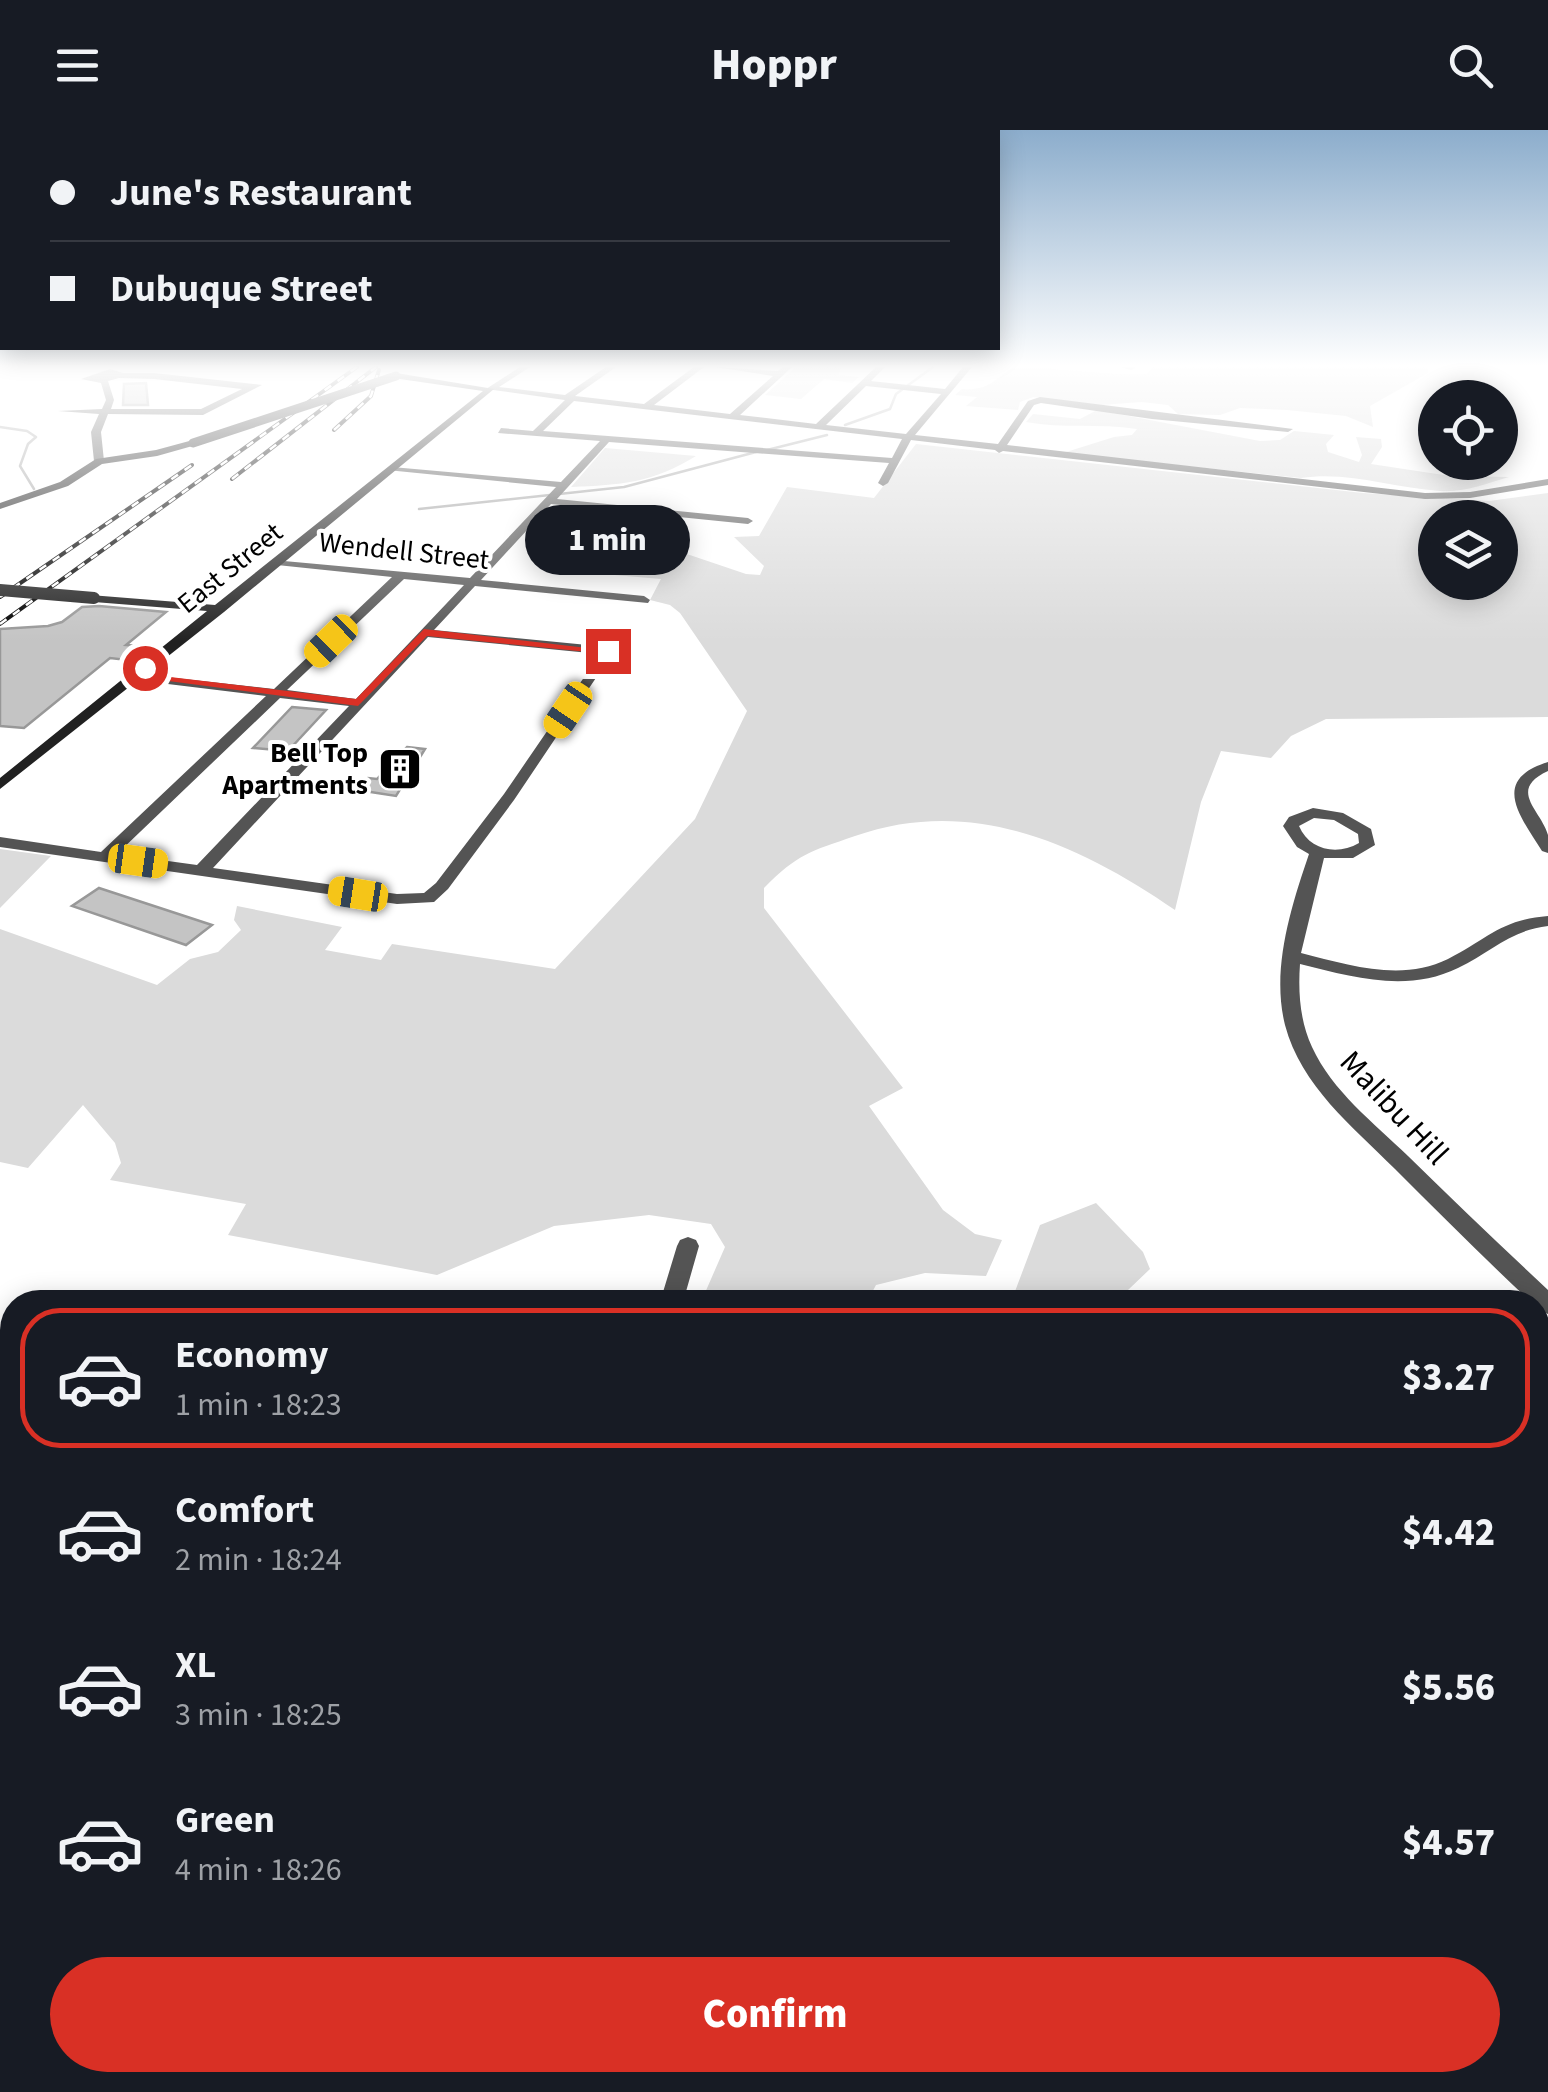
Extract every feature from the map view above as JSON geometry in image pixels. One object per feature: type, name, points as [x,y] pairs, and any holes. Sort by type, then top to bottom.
[{"type":"street","points":[[0,506],[64,484],[99,461],[117,459]]},
{"type":"street","name":"East Street","points":[[0,785],[406,459]]},
{"type":"street","points":[[202,870],[589,459]]},
{"type":"street","points":[[853,459],[895,462]]},
{"type":"street","points":[[883,482],[897,459]]},
{"type":"street","points":[[1076,459],[1435,496],[1470,495],[1548,482]]},
{"type":"street","points":[[392,470],[748,521]]},
{"type":"street","name":"Wendell Street","points":[[277,562],[644,600]]},
{"type":"street","points":[[105,857],[401,574]]},
{"type":"street","points":[[0,590],[220,609]]},
{"type":"street","points":[[0,842],[397,899],[428,898],[442,886],[508,798],[608,651],[424,632]]},
{"type":"street","points":[[136,676],[358,703]]},
{"type":"street","points":[[1548,766],[1529,772],[1521,780],[1519,792],[1548,848]]},
{"type":"street","name":"Malibu Hill","points":[[1318,851],[1304,892],[1290,997],[1294,1023],[1320,1078],[1534,1290]]},
{"type":"street","points":[[1294,957],[1363,974],[1420,975],[1442,969],[1507,927],[1548,921]]},
{"type":"street","points":[[675,1290],[688,1246]]},
{"type":"shaded area","points":[[596,459],[691,459],[636,481],[571,487]]},
{"type":"shaded area","points":[[905,459],[1049,459],[1363,493],[1473,500],[1418,500],[1418,600],[1518,600],[1518,500],[1496,500],[1548,493],[1548,717],[1326,719],[1291,736],[1271,758],[1221,751],[1201,802],[1175,910],[1101,865],[1062,847],[982,824],[941,821],[898,825],[826,846],[796,860],[764,888],[764,908],[903,1088],[869,1106],[943,1210],[975,1234],[1002,1240],[986,1276],[925,1273],[876,1285],[873,1290],[706,1290],[725,1247],[711,1224],[649,1215],[554,1226],[437,1275],[228,1235],[246,1204],[110,1180],[121,1163],[115,1143],[83,1105],[28,1168],[0,1162],[0,929],[157,985],[190,959],[218,952],[241,930],[234,920],[237,906],[342,927],[325,950],[381,960],[392,944],[555,969],[695,819],[747,711],[680,613],[670,605],[650,600],[661,579],[545,569],[612,509],[655,514],[643,539],[683,543],[678,551],[746,574],[760,575],[764,566],[734,537],[759,536],[787,487],[874,498]]},
{"type":"shaded area","points":[[1116,459],[1348,459],[1359,462],[1360,459],[1375,459],[1371,464],[1418,471],[1418,480],[1498,480],[1467,489],[1440,491],[1319,476],[1301,478]]},
{"type":"shaded area","points":[[0,849],[51,856],[0,908]]},
{"type":"shaded area","points":[[1096,1203],[1143,1252],[1150,1269],[1128,1290],[1016,1290],[1040,1225]]},
{"type":"building","points":[[82,607],[166,612],[126,645],[153,647],[136,661],[110,658],[24,728],[0,726],[0,629],[48,626],[62,622]]},
{"type":"building","points":[[292,707],[326,710],[288,751],[253,748]]},
{"type":"building","name":"Bell Top Apartments","points":[[407,747],[425,749],[396,796],[358,790],[368,778],[377,779]]},
{"type":"building","points":[[99,888],[212,925],[186,945],[72,906]]},
{"type":"waterway","points":[[23,459],[20,466],[34,489]]},
{"type":"waterway","points":[[419,509],[624,487],[731,459]]},
{"type":"railway","points":[[0,624],[230,459]]},
{"type":"railway","points":[[232,479],[258,459]]},
{"type":"railway","points":[[0,597],[192,465]]},
{"type":"place","name":"Bell Top Apartments","points":[[400,769]]},
{"type":"route","points":[[145,668],[136,676],[358,703],[424,632],[608,651]]}]
